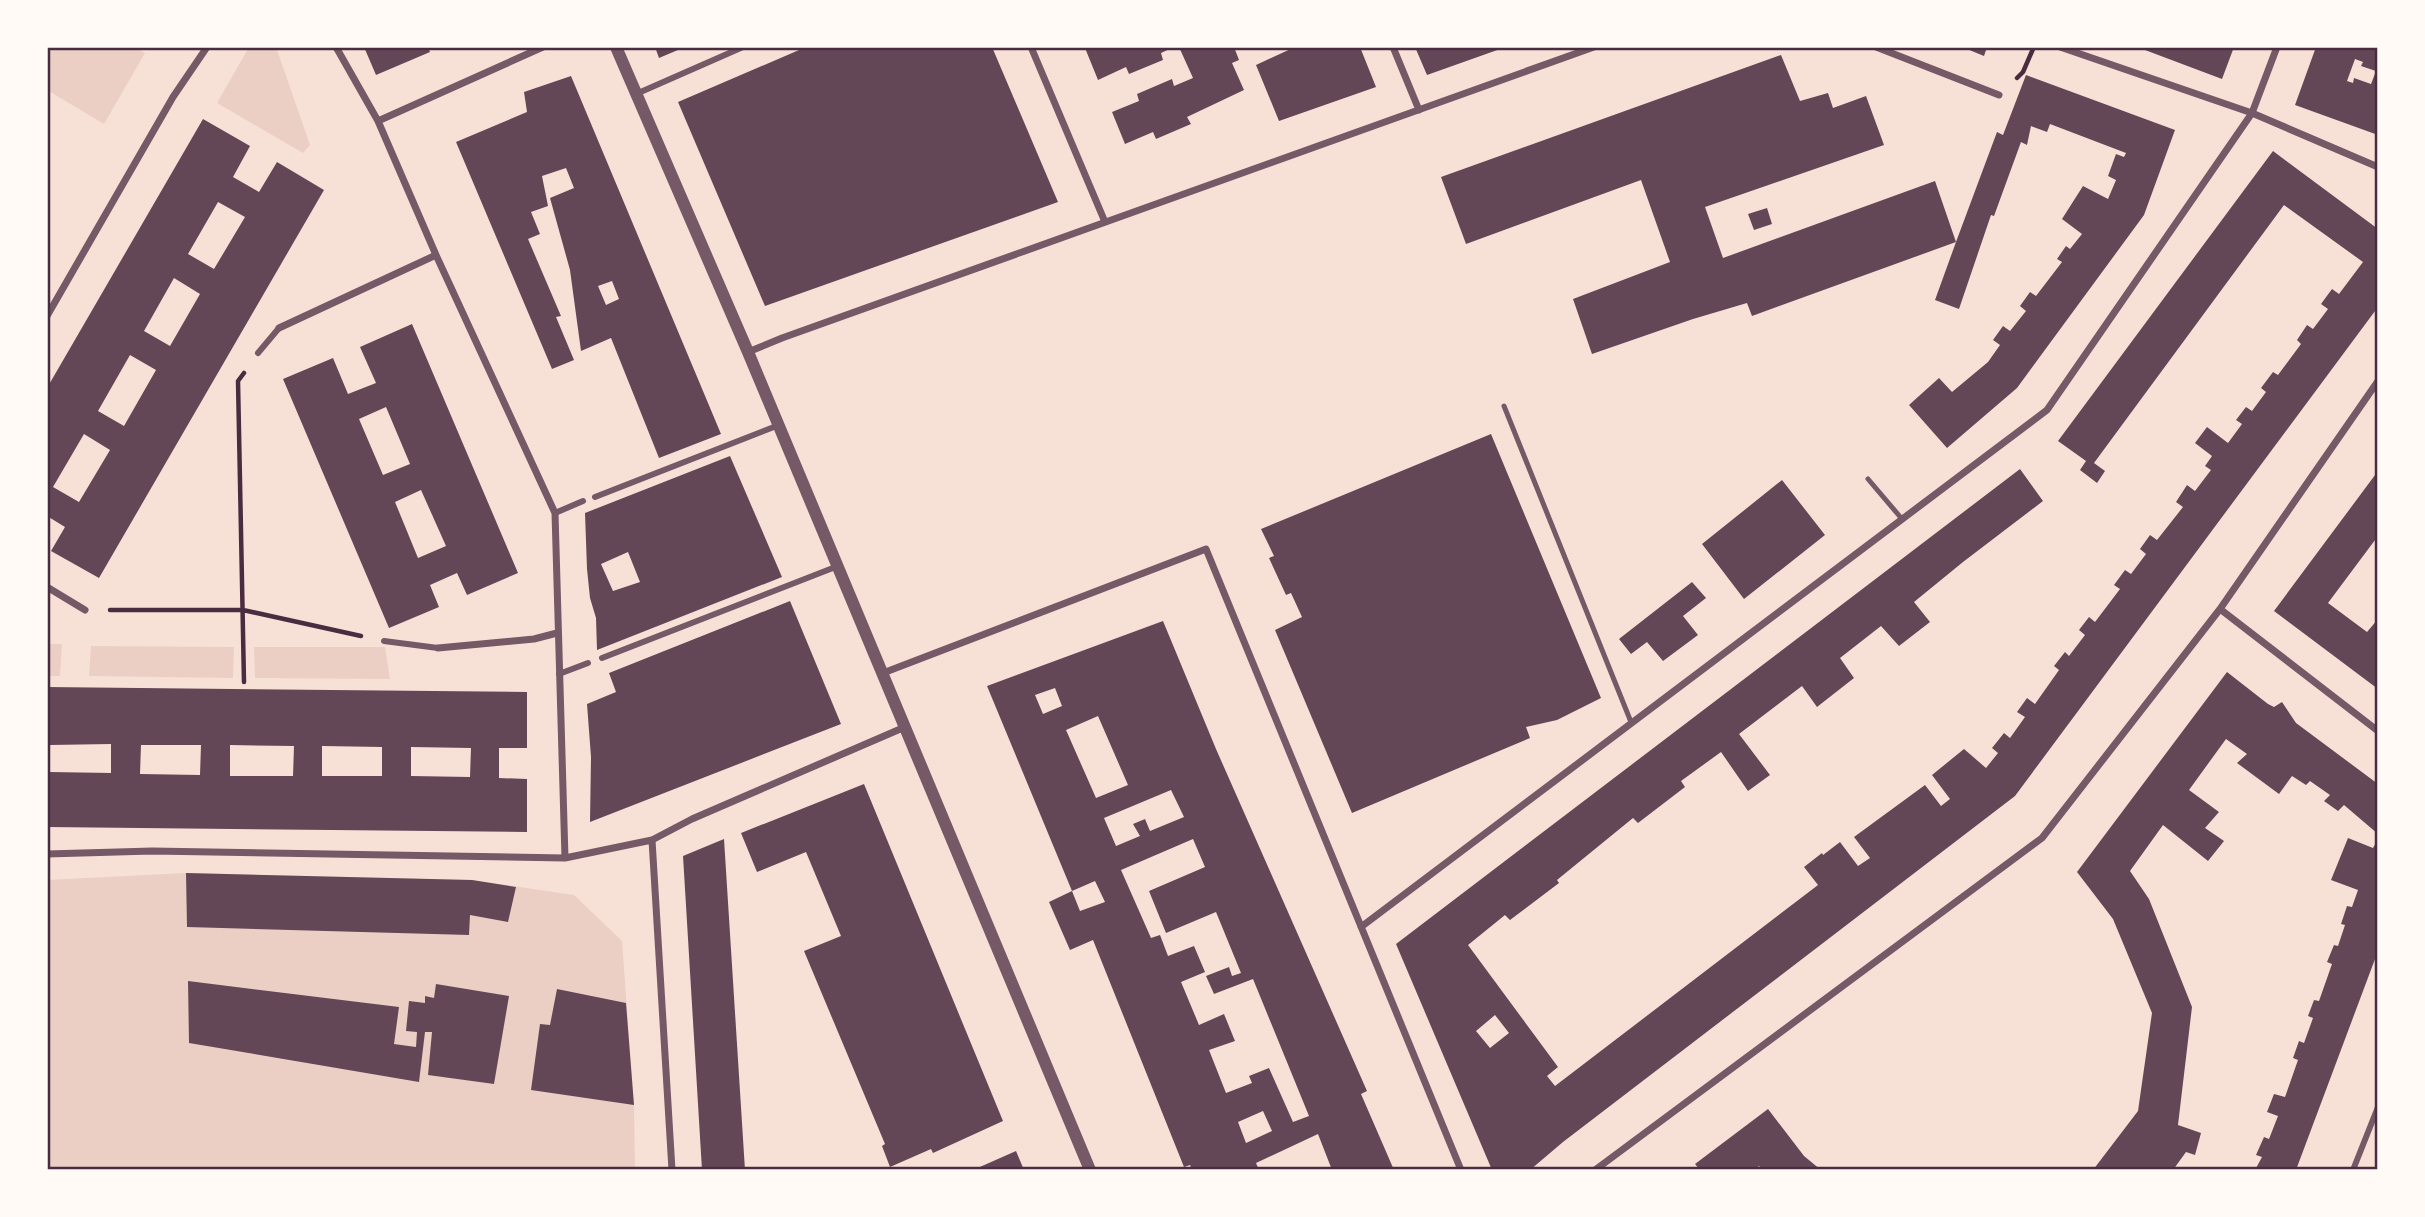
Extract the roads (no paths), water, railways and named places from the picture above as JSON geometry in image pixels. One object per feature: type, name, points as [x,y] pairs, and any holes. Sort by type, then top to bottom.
[{"type":"street","points":[[47,316],[173,97],[207,47]]},
{"type":"street","points":[[336,47],[378,121],[436,255],[555,513],[565,858]]},
{"type":"street","points":[[378,121],[543,47]]},
{"type":"street","points":[[616,47],[779,425],[1090,1170]]},
{"type":"street","points":[[636,93],[743,47]]},
{"type":"street","points":[[1031,47],[1105,222]]},
{"type":"street","points":[[1393,47],[1419,110]]},
{"type":"street","points":[[748,352],[1594,47]]},
{"type":"street","points":[[1875,47],[1891,50],[1999,96]]},
{"type":"street","points":[[2060,47],[2252,113],[2378,167]]},
{"type":"street","points":[[1361,926],[2047,410],[2252,113],[2277,47]]},
{"type":"street","points":[[258,353],[279,328],[436,255]]},
{"type":"street","points":[[1595,1170],[2042,838],[2220,609],[2378,382]]},
{"type":"street","points":[[595,497],[779,425]]},
{"type":"street","points":[[555,513],[583,502]]},
{"type":"street","points":[[883,673],[1206,549],[1461,1170]]},
{"type":"street","points":[[602,658],[838,566]]},
{"type":"street","points":[[47,587],[85,610]]},
{"type":"street","points":[[2220,609],[2378,730]]},
{"type":"street","points":[[384,641],[438,648],[534,639],[557,634]]},
{"type":"street","points":[[559,674],[587,663]]},
{"type":"street","points":[[47,854],[152,851],[565,858],[652,840],[692,819],[905,727]]},
{"type":"street","points":[[652,840],[652,877],[672,1170]]},
{"type":"street","points":[[2353,1170],[2378,1107]]},
{"type":"lane","points":[[1504,406],[1631,722]]},
{"type":"lane","points":[[1868,479],[1902,519]]}]
